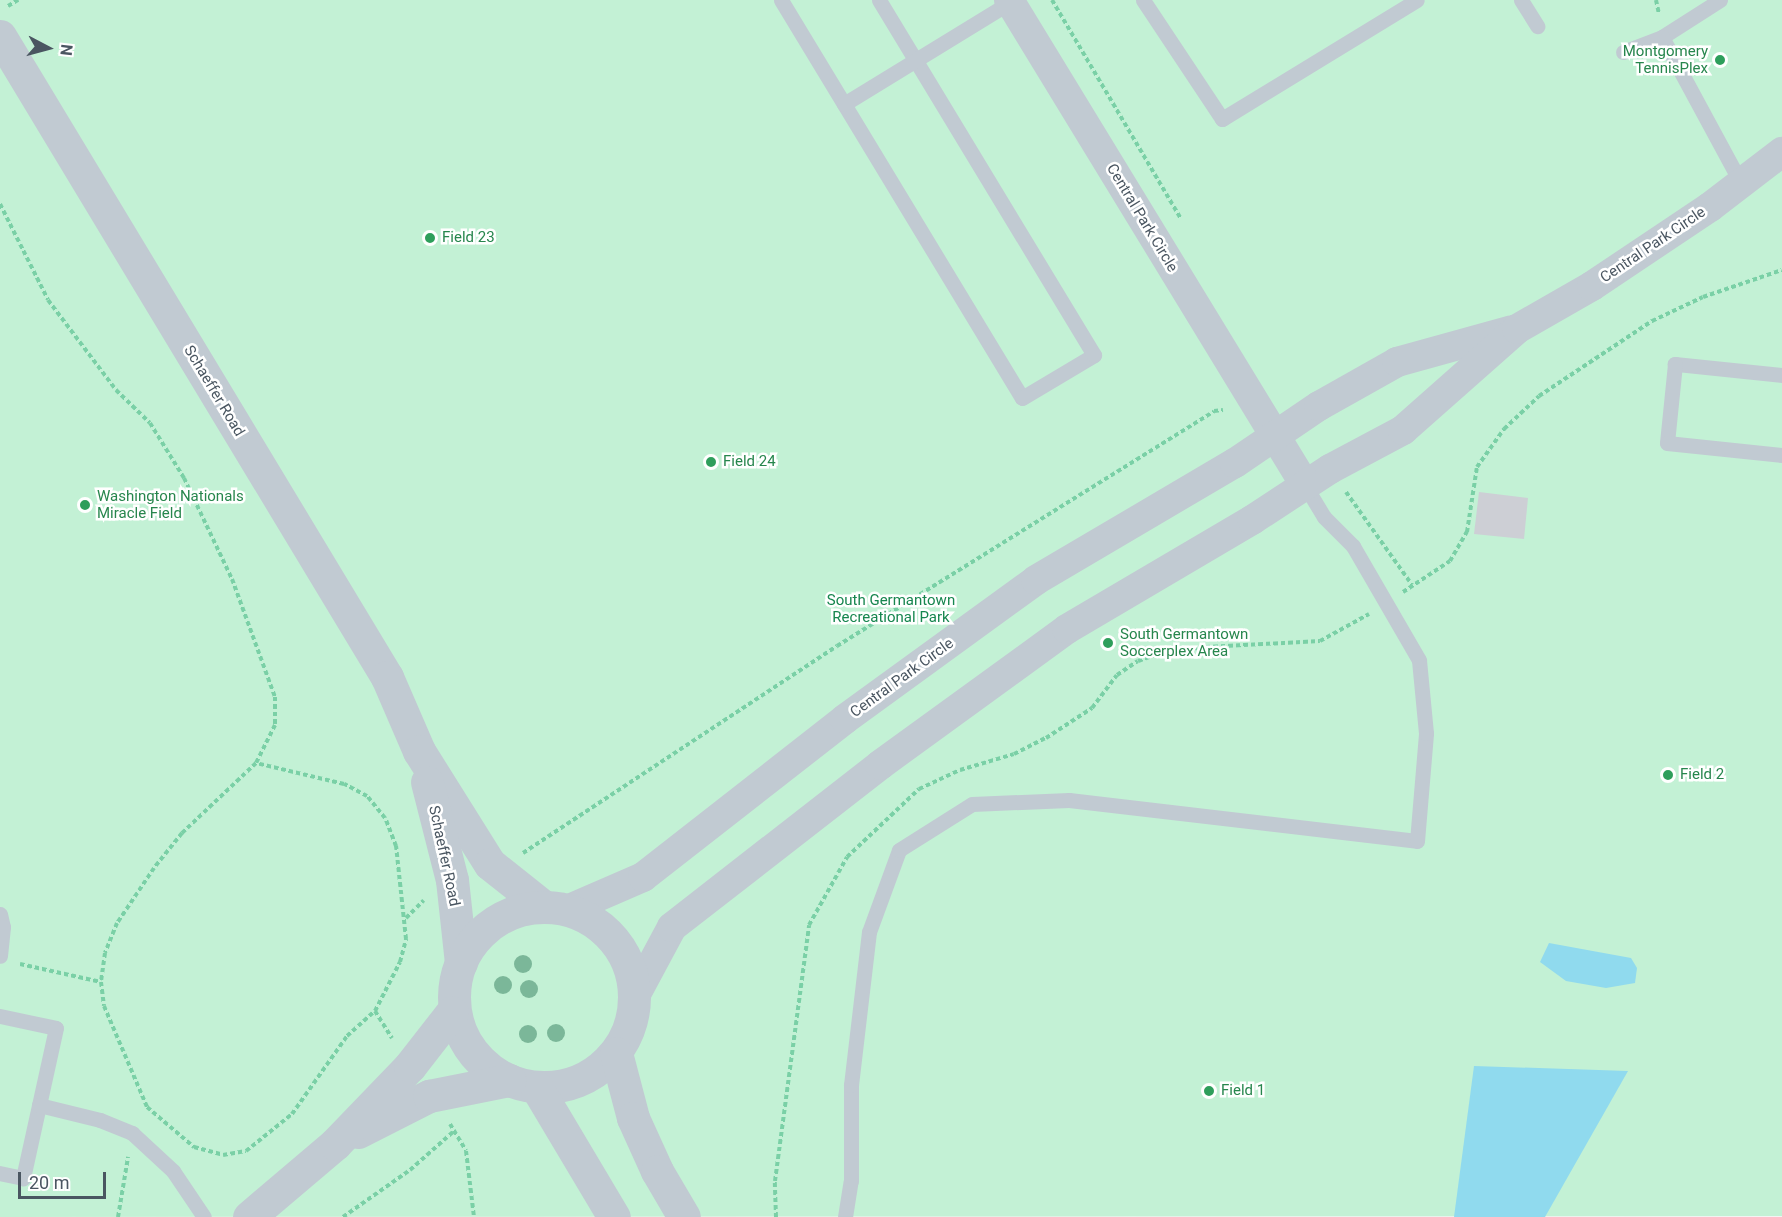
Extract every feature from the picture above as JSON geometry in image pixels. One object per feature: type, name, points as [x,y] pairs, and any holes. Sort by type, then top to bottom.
[{"type":"street","name":"Central Park Circle","points":[[1011,1],[1305,485]]},
{"type":"street","name":"Schaeffer Road","points":[[0,36],[387,676],[419,751],[452,880],[461,963]]},
{"type":"street","name":"Central Park Circle","points":[[635,996],[672,927],[880,765],[1067,629],[1330,469],[1404,430],[1517,329],[1592,286],[1782,152]]},
{"type":"street","name":"Central Park Circle","points":[[555,908],[643,877],[845,719],[1036,580],[1276,436],[1319,406],[1397,362],[1517,329]]},
{"type":"street","name":"Schaeffer Road","points":[[419,751],[490,864],[555,908]]},
{"type":"street","points":[[249,1217],[335,1144],[410,1065],[452,1012],[461,963],[474,941],[495,921],[517,911],[555,908],[592,921],[616,941],[630,968],[635,996],[628,1030],[616,1053],[598,1070],[573,1083],[523,1084],[429,1095],[335,1144]]},
{"type":"street","points":[[452,1012],[468,1045],[485,1065],[523,1084],[614,1217]]},
{"type":"street","points":[[616,1053],[633,1118],[657,1171],[684,1217]]},
{"type":"lane","points":[[781,0],[1022,398],[1094,355],[879,0]]},
{"type":"lane","points":[[1143,0],[1222,119],[1417,0]]},
{"type":"lane","points":[[1521,0],[1537,26]]},
{"type":"lane","points":[[1623,52],[1662,37],[1720,0]]},
{"type":"lane","points":[[844,104],[1011,1]]},
{"type":"lane","points":[[1662,37],[1741,183]]},
{"type":"lane","points":[[1782,375],[1675,364],[1667,443],[1782,455]]},
{"type":"lane","points":[[845,1217],[850,1182],[851,1085],[869,932],[899,850],[972,804],[1069,800],[1417,841],[1426,733],[1419,660],[1353,546],[1323,517],[1305,485]]},
{"type":"lane","points":[[0,914],[3,927],[0,956]]},
{"type":"lane","points":[[0,1016],[56,1028],[23,1178],[0,1173]]},
{"type":"lane","points":[[39,1105],[100,1120],[132,1133],[173,1172],[204,1217]]},
{"type":"path","points":[[1052,0],[1185,226]]},
{"type":"path","points":[[0,204],[48,300],[116,390],[150,423],[184,478],[232,579],[275,697],[275,725],[256,763],[182,833],[154,868],[117,923],[105,953],[101,982],[104,1006],[147,1107],[194,1147],[223,1155],[246,1151],[268,1137],[292,1114],[347,1036],[375,1011],[400,962],[406,939],[396,846],[385,818],[367,796],[344,784],[256,763]]},
{"type":"path","points":[[1099,695],[1117,675],[1138,661],[1163,652],[1320,641],[1344,631],[1450,561],[1467,532],[1477,467],[1504,429],[1539,396],[1652,321],[1702,297],[1782,270]]},
{"type":"path","points":[[490,864],[511,862],[837,646],[1214,411],[1257,405]]},
{"type":"path","points":[[1330,469],[1412,585]]},
{"type":"path","points":[[15,962],[101,982]]},
{"type":"path","points":[[429,1095],[455,1130],[466,1151],[474,1217]]},
{"type":"path","points":[[343,1217],[410,1170],[455,1130]]},
{"type":"green space","name":"South Germantown Soccerplex Area","points":[[0,0],[1782,0],[1782,1216],[0,1217]]},
{"type":"water","points":[[1549,943],[1631,958],[1637,968],[1635,983],[1606,988],[1566,981],[1540,962]]},
{"type":"water","points":[[1474,1066],[1628,1071],[1545,1217],[1454,1217]]},
{"type":"building","points":[[1479,492],[1528,498],[1524,539],[1474,534]]},
{"type":"place","name":"Montgomery TennisPlex","points":[[1720,60]]},
{"type":"place","name":"Field 23","points":[[430,238]]},
{"type":"place","name":"Field 24","points":[[711,462]]},
{"type":"place","name":"Washington Nationals Miracle Field","points":[[85,505]]},
{"type":"place","name":"South Germantown Soccerplex Area","points":[[1108,643]]},
{"type":"place","name":"Field 2","points":[[1668,775]]},
{"type":"place","name":"Field 1","points":[[1209,1091]]},
{"type":"park label","name":"South Germantown Recreational Park","points":[[891,608]]}]
